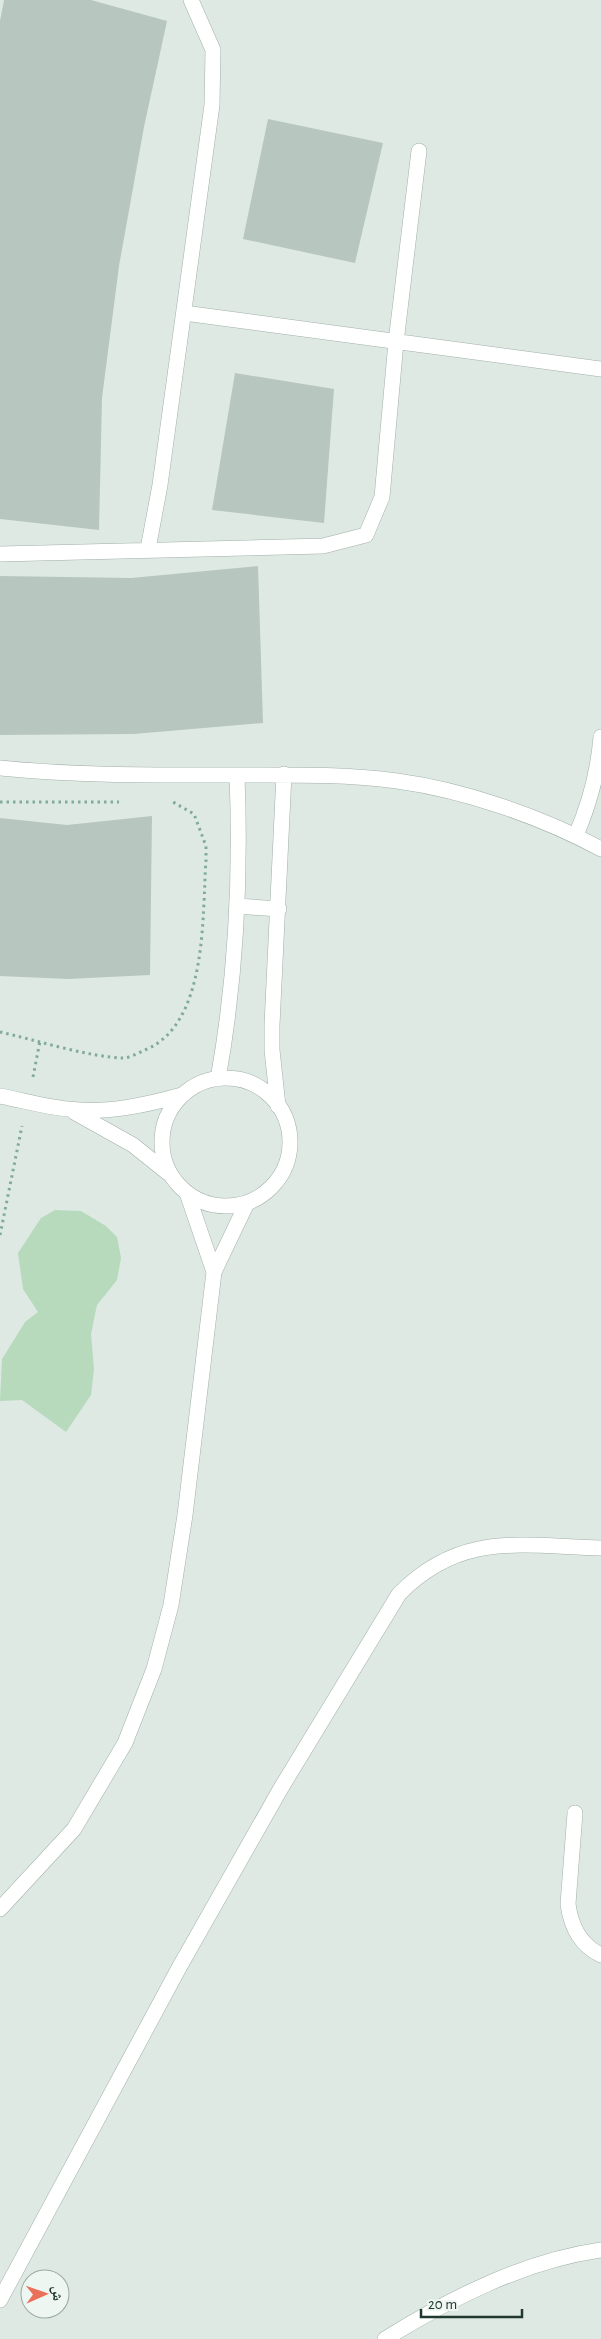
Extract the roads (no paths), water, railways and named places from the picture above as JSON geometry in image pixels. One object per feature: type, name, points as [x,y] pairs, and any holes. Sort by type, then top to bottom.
[{"type":"street","points":[[148,549],[160,485],[212,105],[213,50],[191,0]]},
{"type":"street","points":[[0,554],[324,546],[366,535],[382,497],[396,342],[419,151]]},
{"type":"street","points":[[184,313],[601,369]]},
{"type":"street","points":[[576,835],[591,798],[598,765],[601,737]]},
{"type":"street","points":[[0,768],[53,773],[344,776],[399,782],[470,798],[520,813],[576,835],[601,849]]},
{"type":"street","points":[[278,1106],[272,1050],[284,774]]},
{"type":"street","points":[[218,1079],[230,992],[237,906],[240,842],[237,775]]},
{"type":"street","points":[[237,906],[279,909]]},
{"type":"street","points":[[68,1110],[133,1145],[171,1175],[187,1193],[198,1200],[222,1206],[247,1203],[262,1195],[274,1184],[283,1170],[288,1154],[289,1137],[286,1121],[278,1106],[267,1094],[253,1085],[237,1079],[218,1079],[194,1087],[182,1095],[171,1108],[164,1125],[163,1151],[171,1175]]},
{"type":"street","points":[[0,1096],[68,1110],[115,1108],[182,1095]]},
{"type":"street","points":[[187,1193],[214,1272]]},
{"type":"street","points":[[0,1908],[74,1830],[125,1743],[154,1669],[171,1605],[185,1515],[214,1272],[247,1203]]},
{"type":"street","points":[[0,2300],[185,1958],[281,1788],[399,1594],[415,1577],[434,1564],[456,1553],[481,1547],[601,1548]]},
{"type":"street","points":[[575,1813],[568,1904],[570,1919],[584,1943],[601,1955]]},
{"type":"street","points":[[386,2339],[447,2303],[509,2274],[576,2254],[601,2250]]}]
